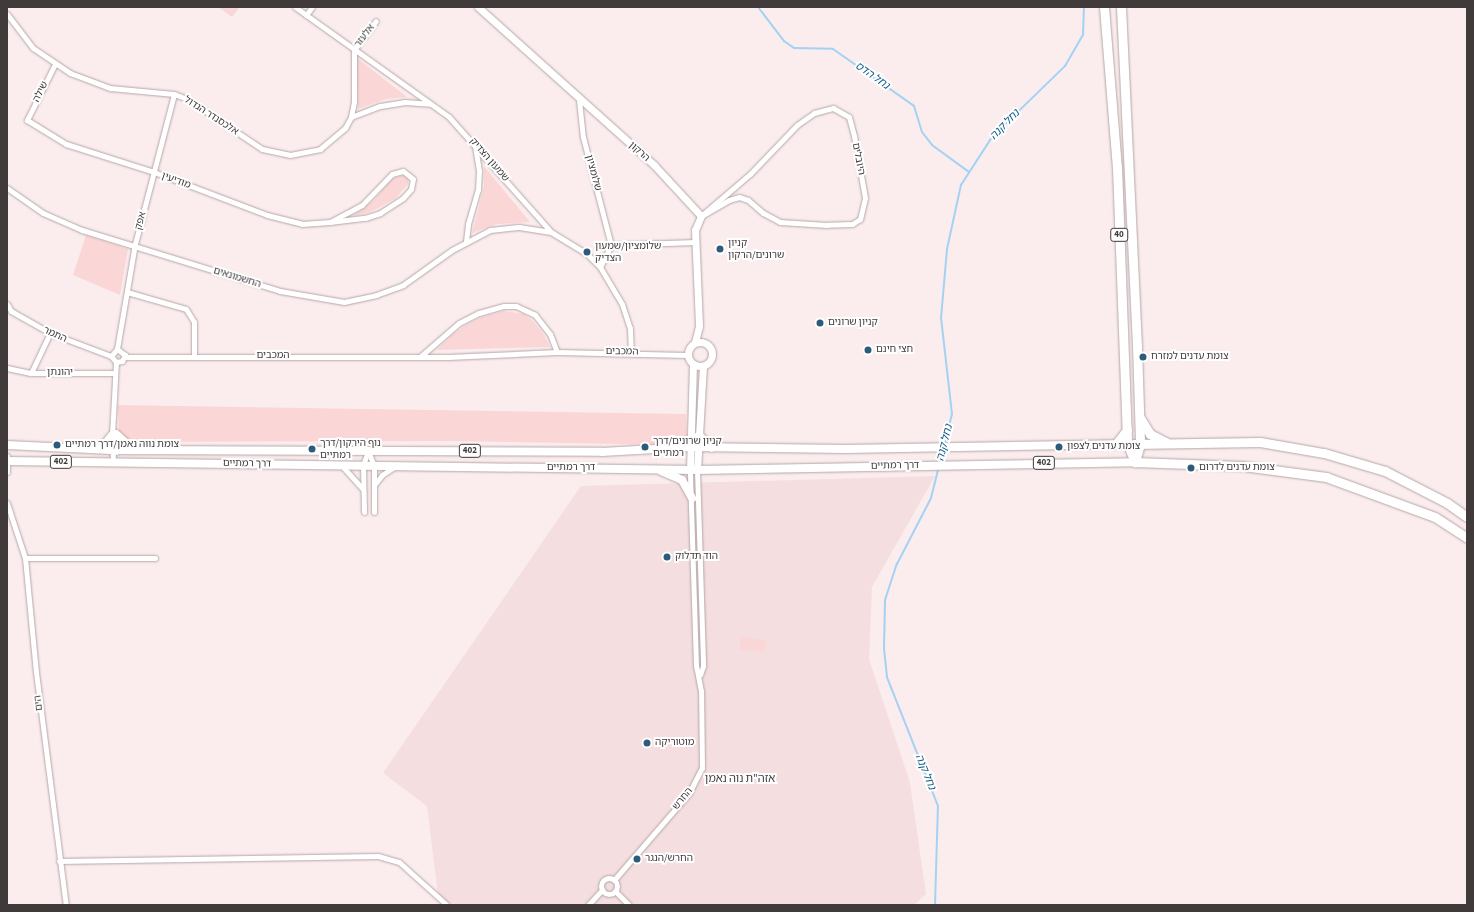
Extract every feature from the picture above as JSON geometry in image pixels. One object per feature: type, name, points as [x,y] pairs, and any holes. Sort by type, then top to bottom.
[{"type":"highway","name":"40","points":[[1104,7],[1118,167],[1128,428],[1127,443],[1134,462]]},
{"type":"highway","name":"40","points":[[1121,7],[1140,444],[1134,462]]},
{"type":"highway","points":[[1138,411],[1143,425],[1150,434],[1172,443]]},
{"type":"highway","points":[[1116,444],[1128,428]]},
{"type":"highway","points":[[1127,443],[1260,442],[1324,453],[1385,472],[1446,503],[1467,517]]},
{"type":"highway","points":[[1134,462],[1243,466],[1326,477],[1435,518],[1467,538]]},
{"type":"main road","points":[[96,450],[104,445],[114,434],[135,450]]},
{"type":"main road","points":[[681,448],[687,446],[695,436],[713,448]]},
{"type":"main road","name":"דרך רמתיים","points":[[7,445],[96,450],[602,452],[681,448],[964,447],[1127,443]]},
{"type":"main road","name":"דרך רמתיים","points":[[7,459],[113,463],[363,465],[394,467],[655,468],[694,470],[1134,462]]},
{"type":"main road","points":[[655,468],[682,480],[692,498]]},
{"type":"street","name":"שמעון הצדיק","points":[[295,7],[449,117],[475,144],[551,232],[587,254],[600,267],[622,304],[630,328],[631,352]]},
{"type":"street","points":[[306,15],[312,7]]},
{"type":"street","name":"הרקון","points":[[478,7],[654,165],[701,216]]},
{"type":"street","name":"אלכסנדר הגדול","points":[[7,14],[33,48],[55,64],[89,82],[110,88],[174,94],[187,99],[250,142],[274,153],[304,154],[320,149],[345,128],[351,117]]},
{"type":"street","name":"אלעזר","points":[[354,50],[376,21]]},
{"type":"street","points":[[354,50],[351,117],[380,106],[404,102],[430,104]]},
{"type":"street","name":"שילה","points":[[27,120],[55,64]]},
{"type":"street","name":"אפק","points":[[117,349],[135,244],[174,94]]},
{"type":"street","name":"שלומציון","points":[[580,100],[583,137],[611,245]]},
{"type":"street","name":"היובלים","points":[[833,108],[849,117],[860,162],[865,198],[860,219],[852,224],[827,225],[780,222],[763,214],[748,200],[739,197],[701,216],[750,174],[797,125],[814,113],[833,108]]},
{"type":"street","name":"מודיעין","points":[[27,120],[66,144],[154,172],[267,215],[302,224],[330,222],[380,213],[403,198],[411,189],[413,179],[403,171],[392,174],[362,205],[330,222]]},
{"type":"street","points":[[466,241],[468,224],[478,190],[479,170],[475,144]]},
{"type":"street","name":"החשמונאים","points":[[7,188],[59,221],[280,291],[344,302],[376,295],[404,284],[466,241],[490,230],[519,227],[551,232]]},
{"type":"street","points":[[694,470],[695,436],[693,364],[687,355],[688,348],[695,342],[698,326],[695,230],[701,216]]},
{"type":"street","points":[[600,267],[611,245],[695,242]]},
{"type":"street","points":[[127,292],[186,309],[194,322],[194,356]]},
{"type":"street","name":"התמר","points":[[7,304],[11,311],[50,333],[111,356]]},
{"type":"street","points":[[421,356],[459,323],[479,313],[504,306],[520,308],[534,316],[550,334],[557,352]]},
{"type":"street","points":[[698,326],[703,342]]},
{"type":"street","points":[[31,373],[50,333]]},
{"type":"street","points":[[693,364],[703,366],[710,361],[712,354],[710,346],[703,342],[695,342]]},
{"type":"street","points":[[117,349],[123,351],[124,357],[120,362],[116,362],[111,356],[117,349]]},
{"type":"street","name":"המכבים","points":[[124,357],[421,356],[557,352],[631,352],[687,355]]},
{"type":"street","points":[[113,463],[114,373],[116,362]]},
{"type":"street","points":[[695,436],[703,366]]},
{"type":"street","name":"יהונתן","points":[[7,368],[31,373],[114,373]]},
{"type":"street","points":[[364,512],[363,465],[368,451]]},
{"type":"street","points":[[368,451],[374,466],[374,512]]},
{"type":"street","points":[[7,459],[7,472]]},
{"type":"street","points":[[339,465],[349,470],[363,489]]},
{"type":"street","points":[[374,485],[382,475],[394,467]]},
{"type":"street","name":"החרש","points":[[614,880],[683,800],[698,777],[702,763],[700,675],[696,658],[692,498],[694,470]]},
{"type":"street","name":"החרש","points":[[694,470],[703,666],[700,675]]},
{"type":"street","name":"הים","points":[[7,503],[25,558],[33,649],[59,861],[66,905]]},
{"type":"street","points":[[25,558],[155,558]]},
{"type":"street","points":[[59,861],[378,856],[399,862],[447,905]]},
{"type":"street","points":[[588,905],[602,890],[604,880],[614,880],[617,885],[615,891]]},
{"type":"street","points":[[602,890],[607,894],[615,891]]},
{"type":"street","points":[[615,891],[629,905]]},
{"type":"shaded area","points":[[218,7],[240,7],[232,17]]},
{"type":"shaded area","points":[[357,58],[407,97],[386,99],[358,109]]},
{"type":"shaded area","points":[[484,166],[530,222],[497,224],[472,233],[484,187]]},
{"type":"shaded area","points":[[404,175],[408,178],[408,184],[395,199],[370,212],[353,216],[374,200],[392,179]]},
{"type":"shaded area","points":[[86,235],[128,249],[120,295],[73,275]]},
{"type":"shaded area","points":[[504,311],[524,314],[533,321],[543,333],[550,347],[437,350],[453,334],[466,325],[482,317]]},
{"type":"shaded area","points":[[118,405],[686,414],[687,435],[684,442],[677,445],[456,441],[119,442]]},
{"type":"shaded area","points":[[935,476],[872,587],[869,659],[910,783],[926,894],[914,905],[442,905],[439,903],[427,806],[383,773],[581,486]]},
{"type":"shaded area","points":[[741,637],[766,640],[764,652],[740,649]]},
{"type":"waterway","name":"נחל הדס","points":[[758,7],[784,41],[794,48],[833,49],[914,106],[922,132],[932,145],[969,172]]},
{"type":"waterway","name":"נחל קנה","points":[[944,446],[952,414],[941,318],[947,249],[961,185],[992,137],[1065,66],[1083,35],[1084,7]]},
{"type":"waterway","name":"נחל קנה","points":[[940,463],[943,450]]},
{"type":"waterway","name":"נחל קנה","points":[[935,905],[938,806],[887,677],[884,649],[885,600],[897,564],[931,498],[939,467]]},
{"type":"place","name":"קניון שרונים/הרקון","points":[[720,249]]},
{"type":"place","name":"שלומציון/שמעון הצדיק","points":[[587,252]]},
{"type":"place","name":"קניון שרונים","points":[[820,323]]},
{"type":"place","name":"חצי חינם","points":[[868,350]]},
{"type":"place","name":"צומת עדנים למזרח","points":[[1143,357]]},
{"type":"place","name":"צומת נווה נאמן/דרך רמתיים","points":[[57,445]]},
{"type":"place","name":"קניון שרונים/דרך רמתיים","points":[[645,447]]},
{"type":"place","name":"צומת עדנים לצפון","points":[[1059,447]]},
{"type":"place","name":"נוף הירקון/דרך רמתיים","points":[[312,449]]},
{"type":"place","name":"צומת עדנים לדרום","points":[[1191,468]]},
{"type":"place","name":"הוד תדלוק","points":[[667,557]]},
{"type":"place","name":"מוטוריקה","points":[[647,743]]},
{"type":"place","name":"החרש/הנגר","points":[[637,859]]},
{"type":"district","name":"אזה\"ת נוה נאמן","points":[[740,779]]}]
